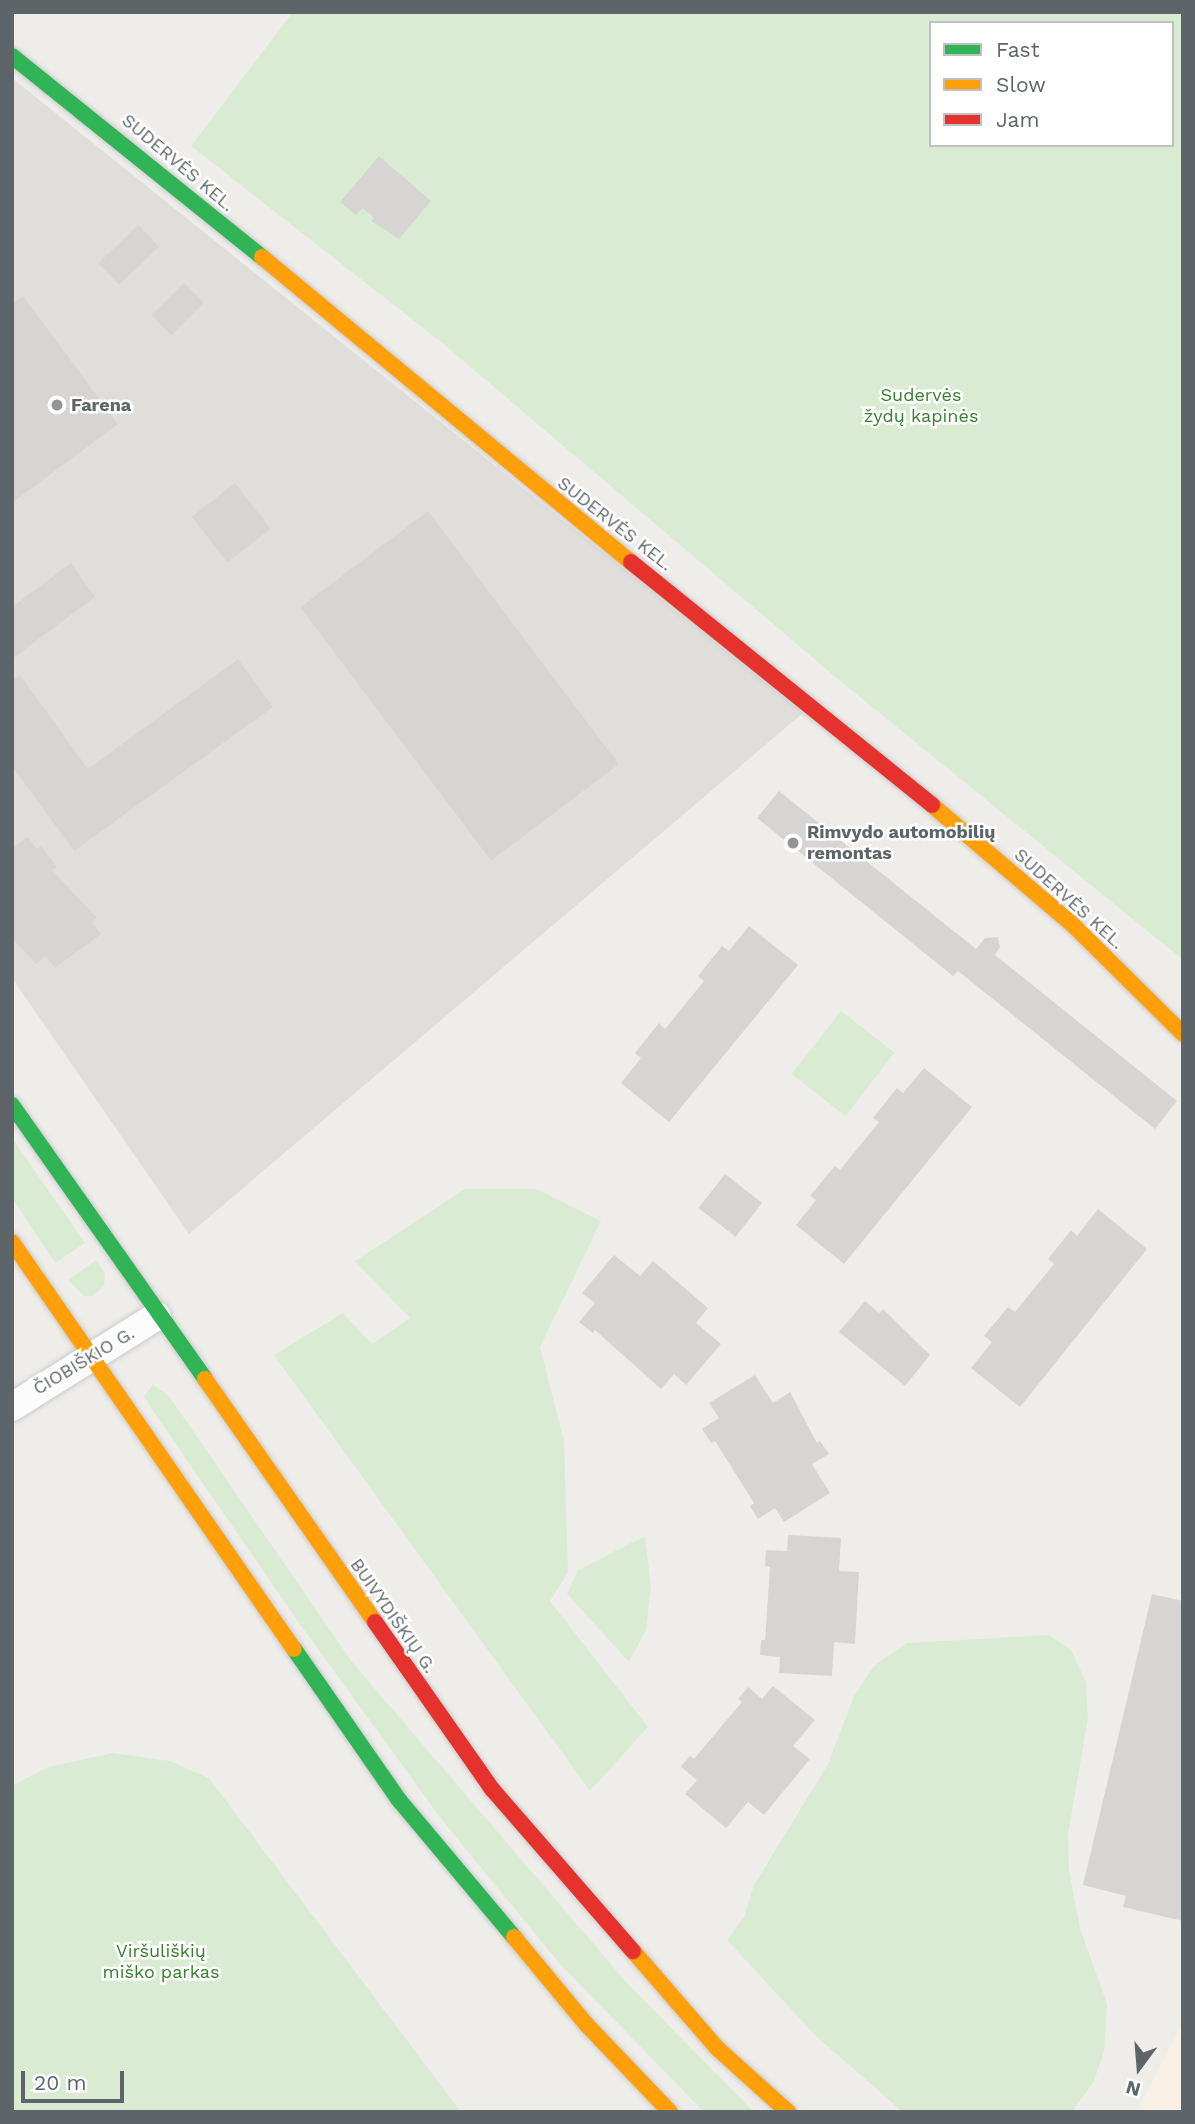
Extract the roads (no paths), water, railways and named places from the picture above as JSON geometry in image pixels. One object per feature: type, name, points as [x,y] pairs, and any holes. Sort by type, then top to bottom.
[{"type":"main road","name":"SUDERVĖS KEL.","points":[[12,56],[122,141],[542,491],[853,738],[1072,924],[1183,1034]]},
{"type":"main road","name":"BUIVYDIŠKIŲ G.","points":[[12,1105],[157,1316],[492,1789],[717,2048],[788,2112]]},
{"type":"main road","points":[[12,1242],[399,1800],[586,2024],[670,2112]]},
{"type":"street","name":"ČIOBIŠKIO G.","points":[[12,1407],[157,1316]]},
{"type":"place","name":"Farena","points":[[57,405]]},
{"type":"place","name":"Rimvydo automobilių remontas","points":[[793,843]]},
{"type":"park label","name":"Sudervės žydų kapinės","points":[[921,406]]},
{"type":"park label","name":"Viršuliškių miško parkas","points":[[161,1962]]}]
